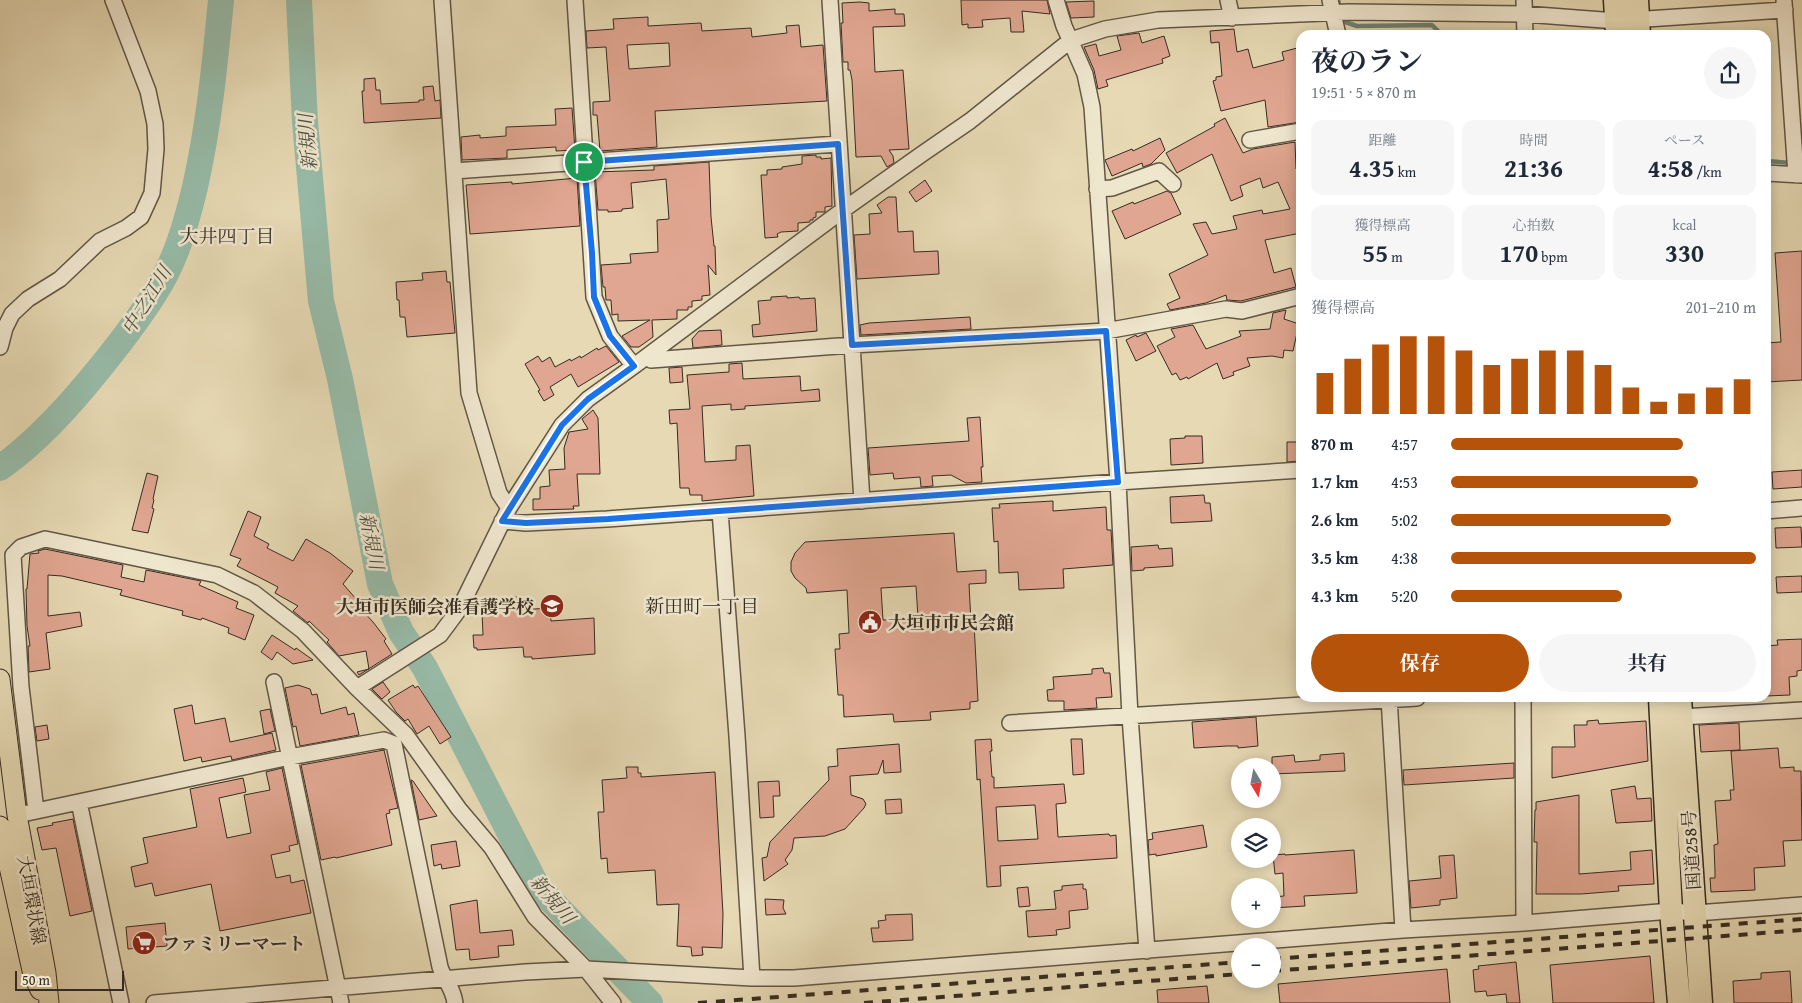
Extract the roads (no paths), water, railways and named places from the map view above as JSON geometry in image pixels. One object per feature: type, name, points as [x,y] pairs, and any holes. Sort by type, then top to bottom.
[{"type":"highway","name":"国道258号","points":[[1660,702],[1679,1003]]},
{"type":"highway","name":"国道258号","points":[[1681,707],[1701,1003]]},
{"type":"main road","name":"大垣環状線","points":[[0,679],[17,815],[46,973],[48,1003]]},
{"type":"main road","name":"大垣環状線","points":[[0,826],[33,975],[48,1003]]},
{"type":"street","points":[[0,347],[5,328],[12,314],[28,300],[60,279],[100,241],[126,228],[141,217],[152,193],[156,150],[155,124],[148,91],[113,0]]},
{"type":"street","points":[[442,0],[469,393],[506,515]]},
{"type":"street","points":[[575,0],[594,297],[610,336],[634,366]]},
{"type":"street","points":[[830,0],[862,501]]},
{"type":"street","points":[[1056,0],[1064,26],[1085,74],[1092,108],[1118,482],[1130,716],[1147,951]]},
{"type":"street","points":[[1228,0],[1232,18]]},
{"type":"street","points":[[357,688],[440,635],[460,608],[506,515],[562,425],[588,399],[843,210],[970,122],[1071,40],[1105,29],[1158,20],[1232,18],[1339,6],[1524,7],[1616,19],[1784,5],[1799,175],[1771,173]]},
{"type":"street","points":[[1338,30],[1339,6]]},
{"type":"street","points":[[1524,7],[1525,30]]},
{"type":"street","points":[[1250,140],[1296,132]]},
{"type":"street","points":[[454,171],[838,144]]},
{"type":"street","points":[[1097,189],[1112,188],[1159,171],[1173,184]]},
{"type":"street","points":[[647,356],[651,360],[852,345],[1106,331],[1226,309],[1242,311],[1296,297]]},
{"type":"street","points":[[506,515],[544,522],[1296,470]]},
{"type":"street","points":[[1771,511],[1802,508]]},
{"type":"street","points":[[720,511],[737,736],[752,978]]},
{"type":"street","points":[[36,811],[21,687],[13,555],[21,547],[46,539],[217,575],[254,593],[303,631],[357,688],[492,848],[535,917],[586,969],[613,1003]]},
{"type":"street","points":[[274,682],[341,1003]]},
{"type":"street","points":[[1010,723],[1332,702]]},
{"type":"street","points":[[1390,702],[1403,930]]},
{"type":"street","points":[[1523,702],[1524,923]]},
{"type":"street","points":[[1681,707],[1802,710]]},
{"type":"street","points":[[17,815],[290,757],[384,740],[400,740]]},
{"type":"street","points":[[400,740],[440,967],[444,980],[454,991],[455,1003]]},
{"type":"street","points":[[79,802],[121,1003]]},
{"type":"street","points":[[154,1003],[525,972],[586,969],[752,978],[794,978],[1403,930],[1524,923],[1672,911],[1696,914],[1802,905]]},
{"type":"waterway","name":"中之江川","points":[[0,468],[53,422],[77,396],[132,328],[167,272],[185,224],[200,164],[211,94],[221,0]]},
{"type":"waterway","name":"新規川","points":[[299,0],[305,122],[321,301],[340,379],[380,584],[401,632],[425,668],[537,886],[650,1003]]},
{"type":"waterway","points":[[1338,0],[1340,9]]},
{"type":"waterway","points":[[1343,16],[1345,22],[1357,26],[1432,25],[1437,30]]},
{"type":"waterway","points":[[1771,161],[1793,163]]},
{"type":"railway","points":[[1281,958],[1802,919]]},
{"type":"railway","points":[[1281,970],[1802,930]]},
{"type":"railway","points":[[698,1003],[1231,963]]},
{"type":"railway","points":[[864,1003],[1231,975]]},
{"type":"place","name":"大垣市医師会准看護学校","points":[[552,606]]},
{"type":"place","name":"大垣市市民会館","points":[[870,622]]},
{"type":"place","name":"ファミリーマート","points":[[144,943]]},
{"type":"district","name":"大井四丁目","points":[[227,236]]},
{"type":"district","name":"新田町一丁目","points":[[702,606]]}]
